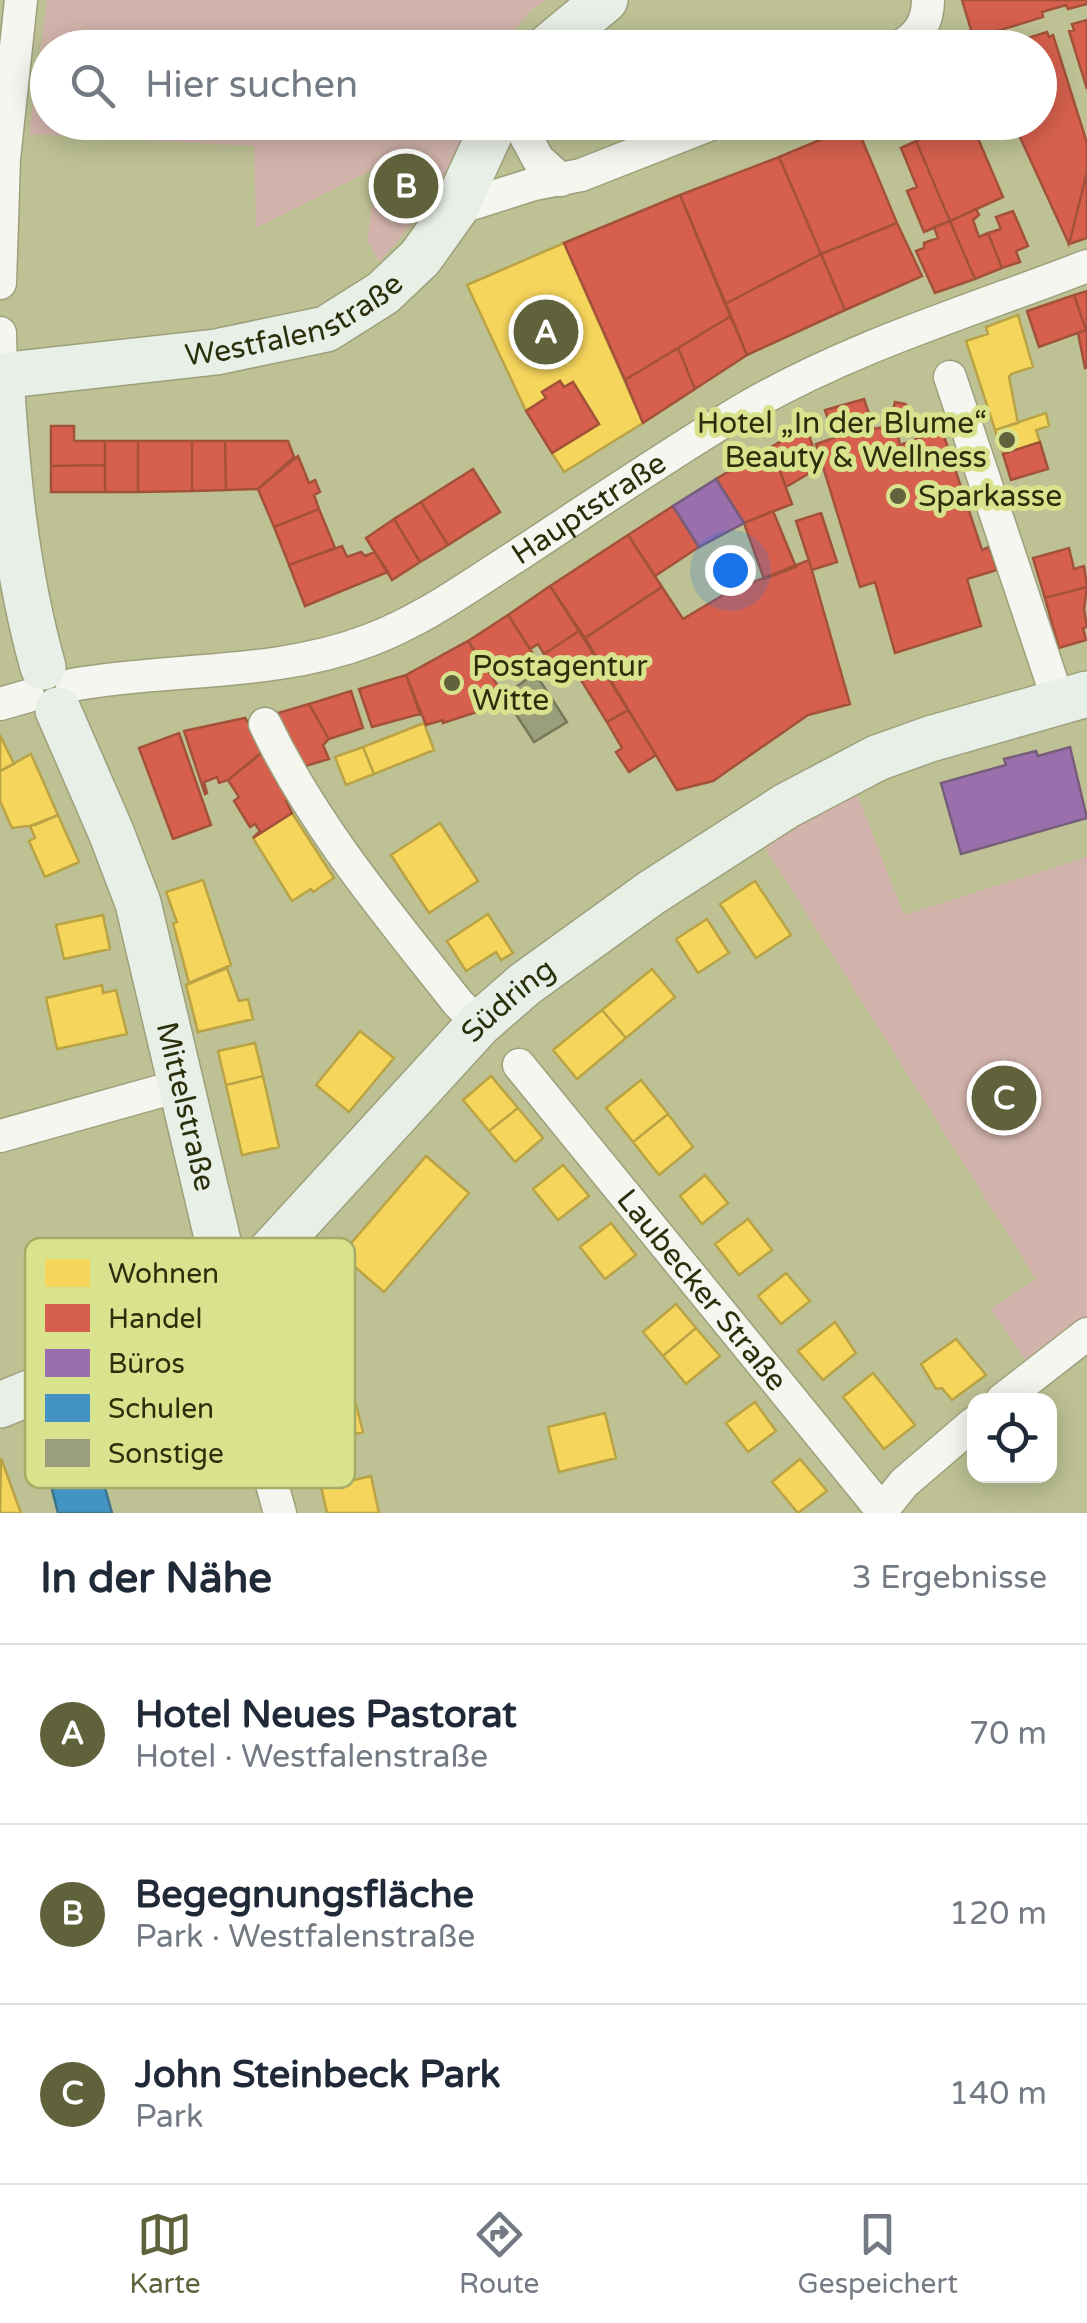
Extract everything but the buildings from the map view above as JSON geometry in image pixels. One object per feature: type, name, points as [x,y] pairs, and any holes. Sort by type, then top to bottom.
[{"type":"street","points":[[0,283],[4,158],[22,0]]},
{"type":"street","points":[[569,30],[605,0]]},
{"type":"street","points":[[921,30],[928,0]]},
{"type":"street","name":"Westfalenstraße","points":[[1,376],[216,352],[326,328],[383,294],[420,258],[455,209],[486,140]]},
{"type":"street","points":[[527,140],[538,160],[561,180]]},
{"type":"street","points":[[455,209],[619,162],[672,140]]},
{"type":"street","name":"Hauptstraße","points":[[40,692],[120,676],[282,665],[368,641],[436,608],[701,436],[804,376],[1087,266]]},
{"type":"street","points":[[0,332],[1,376]]},
{"type":"street","name":"Mittelstraße","points":[[1,376],[16,553],[40,692],[133,889],[218,1238]]},
{"type":"street","points":[[950,377],[1073,698]]},
{"type":"street","name":"Südring","points":[[283,1238],[479,1024],[525,984],[651,893],[786,806],[877,758],[1073,698]]},
{"type":"street","points":[[265,724],[278,752],[344,857],[458,1003],[479,1024]]},
{"type":"street","name":"Laubecker Straße","points":[[519,1065],[882,1512]]},
{"type":"street","points":[[0,1136],[182,1084]]},
{"type":"street","points":[[1011,1393],[1087,1334]]},
{"type":"street","name":"Südring","points":[[0,1405],[25,1394]]},
{"type":"street","points":[[882,1512],[904,1483],[967,1428]]},
{"type":"street","name":"Mittelstraße","points":[[273,1488],[280,1513]]},
{"type":"shaded area","points":[[47,0],[546,0],[514,30],[43,30]]},
{"type":"shaded area","points":[[142,140],[462,140],[430,197],[379,262],[367,240],[378,167],[256,228],[254,146]]},
{"type":"shaded area","points":[[856,791],[904,915],[1087,857],[1087,1334],[1035,1374],[990,1309],[1036,1279],[764,846]]},
{"type":"place","name":"Begegnungsfläche","points":[[406,186]]},
{"type":"place","name":"Hotel Neues Pastorat","points":[[546,332]]},
{"type":"place","name":"Hotel „In der Blume“ Beauty & Wellness","points":[[1007,440]]},
{"type":"place","name":"Sparkasse","points":[[898,496]]},
{"type":"place","name":"Postagentur Witte","points":[[452,683]]},
{"type":"place","name":"John Steinbeck Park","points":[[1004,1098]]}]
